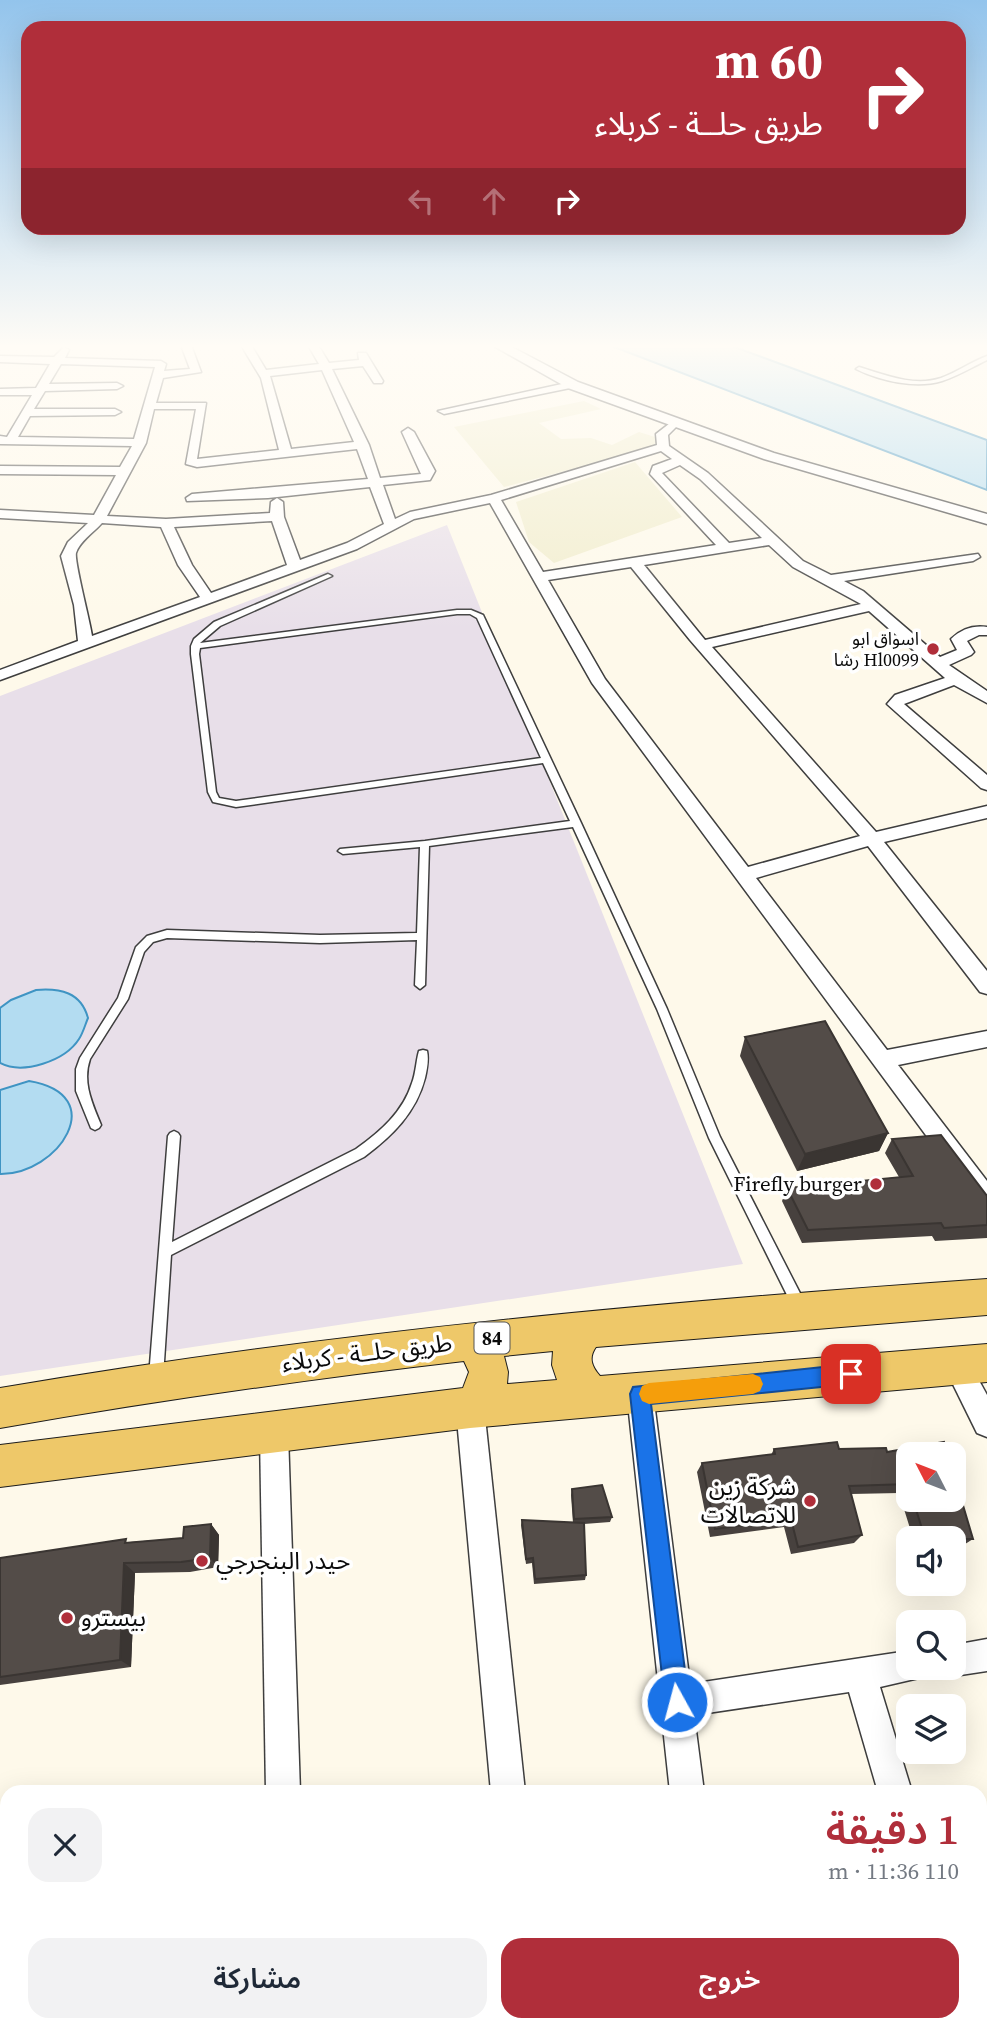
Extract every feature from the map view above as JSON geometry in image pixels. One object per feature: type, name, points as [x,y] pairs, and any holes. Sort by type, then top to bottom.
[{"type":"main road","name":"طريق حلــة - كربلاء","points":[[0,1408],[156,1379],[470,1340],[802,1310],[987,1297]]},
{"type":"main road","points":[[586,1328],[572,1347],[570,1365],[580,1387],[594,1398]]},
{"type":"main road","points":[[470,1340],[481,1349],[490,1371],[487,1390],[472,1408]]},
{"type":"main road","points":[[0,1466],[472,1408],[972,1364]]},
{"type":"street","points":[[5,440],[140,443]]},
{"type":"street","points":[[86,645],[77,583],[68,556],[73,545],[98,520],[141,440]]},
{"type":"street","points":[[195,440],[190,461],[363,445]]},
{"type":"street","points":[[282,440],[286,453]]},
{"type":"street","points":[[361,440],[391,526]]},
{"type":"street","points":[[192,498],[277,493],[426,477],[429,471],[412,440]]},
{"type":"street","points":[[662,440],[663,447]]},
{"type":"street","points":[[722,440],[768,456],[987,519]]},
{"type":"street","points":[[0,675],[295,568],[352,546],[431,509],[494,498],[663,447],[684,459],[799,564],[832,579],[871,606],[937,664],[987,698]]},
{"type":"street","points":[[684,459],[657,468],[656,474],[727,549]]},
{"type":"street","points":[[0,470],[126,471]]},
{"type":"street","points":[[277,493],[277,517],[295,568]]},
{"type":"street","points":[[494,498],[598,680],[987,1200]]},
{"type":"street","points":[[0,514],[166,523],[277,517]]},
{"type":"street","points":[[166,523],[185,565],[209,600]]},
{"type":"street","points":[[540,578],[773,540]]},
{"type":"street","points":[[832,579],[973,557]]},
{"type":"street","points":[[635,563],[702,645],[872,839],[987,986]]},
{"type":"street","points":[[702,645],[871,606]]},
{"type":"street","points":[[937,664],[965,652],[958,639],[977,630],[987,631]]},
{"type":"street","points":[[956,679],[901,698],[895,704],[987,784]]},
{"type":"street","points":[[744,875],[872,839],[987,812]]},
{"type":"street","points":[[883,1059],[987,1039]]},
{"type":"street","points":[[972,1364],[987,1423]]},
{"type":"street","points":[[640,1394],[686,1785]]},
{"type":"street","points":[[472,1408],[507,1785]]},
{"type":"street","points":[[274,1434],[283,1785]]},
{"type":"street","points":[[966,1658],[987,1654]]},
{"type":"street","points":[[677,1702],[896,1669]]},
{"type":"street","points":[[860,1674],[893,1785]]},
{"type":"lane","points":[[328,576],[217,624],[201,635],[195,646],[212,792],[222,803],[236,804],[545,760]]},
{"type":"lane","points":[[195,646],[457,612],[476,614],[482,620],[662,1009],[715,1138],[802,1310]]},
{"type":"lane","points":[[343,851],[425,844],[577,823]]},
{"type":"lane","points":[[421,985],[425,844]]},
{"type":"lane","points":[[95,1125],[82,1091],[81,1069],[91,1047],[123,999],[140,950],[150,939],[167,934],[320,939],[421,936]]},
{"type":"lane","points":[[166,1251],[379,1140],[402,1116],[417,1090],[423,1054]]},
{"type":"lane","points":[[156,1379],[174,1136]]},
{"type":"shaded area","points":[[465,440],[596,440],[612,445],[623,440],[655,440],[656,447],[504,487]]},
{"type":"shaded area","points":[[635,462],[682,517],[554,563],[529,542],[516,502]]},
{"type":"shaded area","points":[[447,525],[743,1264],[0,1376],[0,696]]},
{"type":"water","points":[[856,440],[987,440],[987,490]]},
{"type":"water","points":[[36,990],[61,991],[75,997],[85,1009],[88,1018],[82,1034],[64,1054],[43,1064],[20,1067],[0,1063],[0,1008],[11,1000]]},
{"type":"water","points":[[29,1081],[54,1089],[68,1102],[72,1117],[67,1133],[57,1149],[41,1162],[21,1171],[0,1174],[0,1090]]},
{"type":"building","points":[[825,1021],[888,1133],[805,1154],[745,1037]]},
{"type":"building","points":[[941,1135],[987,1196],[987,1225],[944,1228],[941,1223],[808,1230],[787,1188],[913,1176],[892,1139]]},
{"type":"building","points":[[837,1442],[839,1449],[886,1448],[887,1452],[896,1450],[896,1484],[849,1486],[862,1535],[798,1547],[791,1519],[715,1529],[702,1463],[775,1454],[774,1449]]},
{"type":"building","points":[[602,1485],[612,1517],[574,1519],[572,1489]]},
{"type":"building","points":[[917,1512],[965,1512],[973,1539],[966,1539],[966,1526],[921,1526]]},
{"type":"building","points":[[522,1520],[584,1523],[586,1575],[535,1579],[533,1558],[526,1559]]},
{"type":"building","name":"بيسترو","points":[[211,1524],[210,1558],[181,1562],[124,1563],[120,1660],[0,1677],[0,1558],[126,1539],[125,1543],[183,1538],[184,1527]]},
{"type":"slow traffic","points":[[649,1394],[753,1384]]},
{"type":"place","name":"اسواق ابو رشا Hl0099","points":[[933,649]]},
{"type":"place","name":"Firefly burger","points":[[876,1184]]},
{"type":"place","name":"شركة زين للاتصالات","points":[[810,1501]]},
{"type":"place","name":"حيدر البنجرجي","points":[[202,1561]]},
{"type":"place","name":"بيسترو","points":[[67,1618]]},
{"type":"route","points":[[677,1702],[640,1394],[851,1374]]}]
